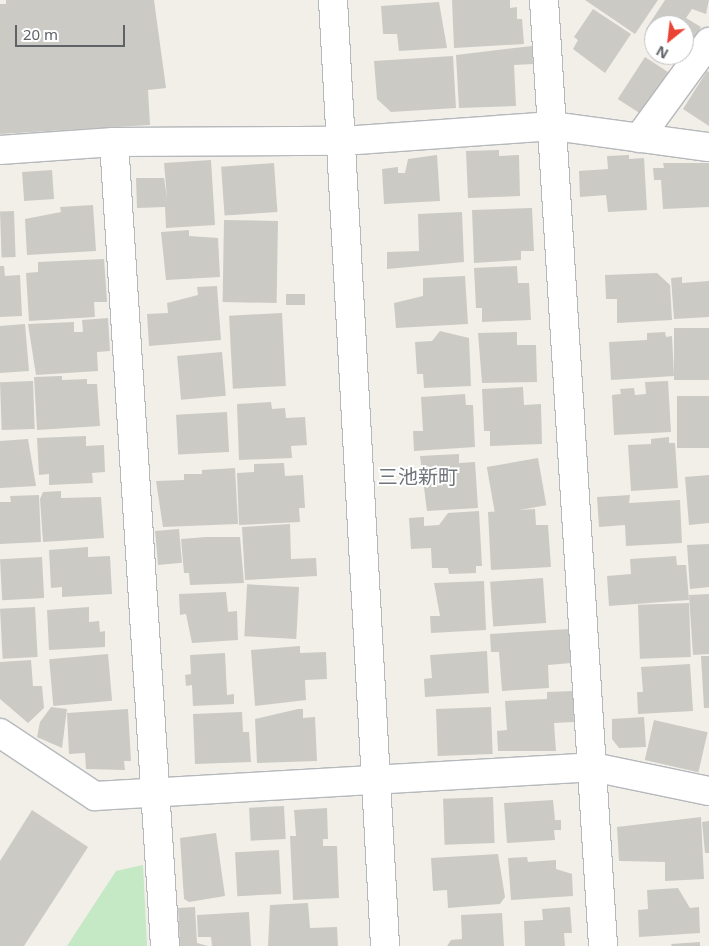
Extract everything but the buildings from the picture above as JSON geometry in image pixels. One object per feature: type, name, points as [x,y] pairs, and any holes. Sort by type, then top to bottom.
[{"type":"street","points":[[332,0],[342,141],[385,946]]},
{"type":"street","points":[[544,0],[603,946]]},
{"type":"street","points":[[638,138],[709,42]]},
{"type":"street","points":[[0,150],[114,142],[342,141],[553,126],[709,147]]},
{"type":"street","points":[[114,142],[165,946]]},
{"type":"street","points":[[0,733],[95,796],[375,783],[593,767],[709,791]]},
{"type":"green space","points":[[143,865],[147,946],[67,946],[116,871]]},
{"type":"district","name":"三池新町","points":[[418,476]]}]
